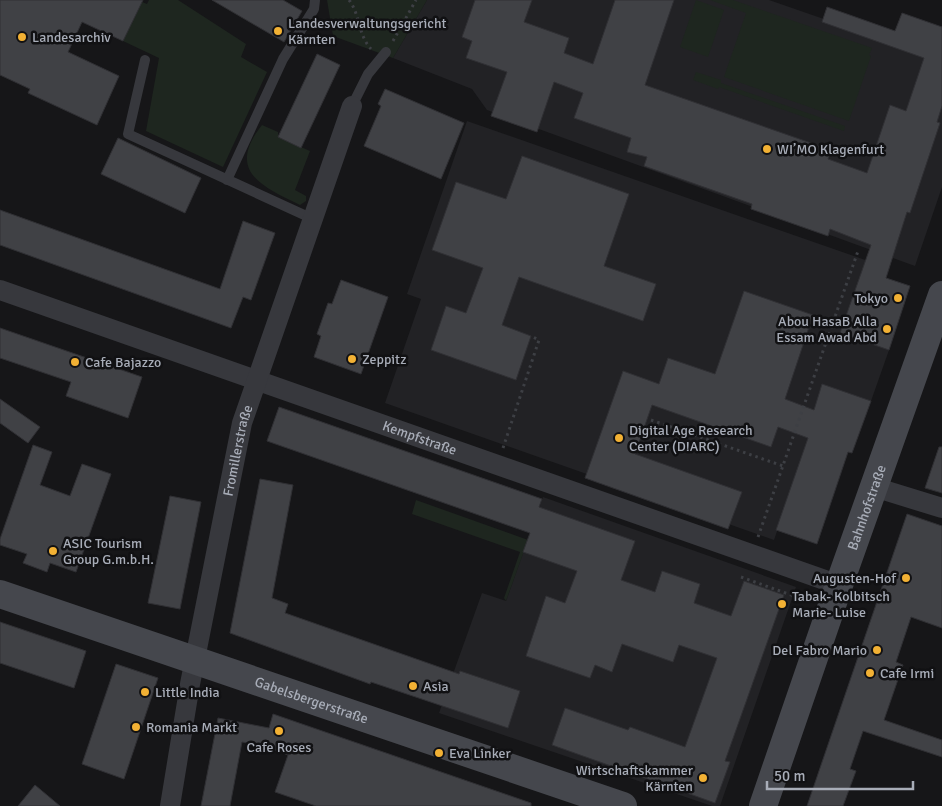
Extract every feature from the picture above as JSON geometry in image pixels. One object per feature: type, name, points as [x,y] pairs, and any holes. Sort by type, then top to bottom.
[{"type":"street","name":"Fromillerstraße","points":[[170,806],[195,661],[242,423],[352,106]]},
{"type":"street","name":"Kempfstraße","points":[[0,290],[839,585]]},
{"type":"street","name":"Bahnhofstraße","points":[[763,806],[942,295]]},
{"type":"street","points":[[874,487],[942,508]]},
{"type":"street","name":"Gabelsbergerstraße","points":[[0,594],[623,806]]},
{"type":"lane","points":[[227,180],[283,59],[314,9],[314,0]]},
{"type":"lane","points":[[352,106],[368,74],[383,56]]},
{"type":"lane","points":[[146,60],[128,134],[313,219]]},
{"type":"path","points":[[349,0],[354,6],[363,37],[368,47],[383,56],[416,0]]},
{"type":"path","points":[[752,554],[858,251]]},
{"type":"path","points":[[497,465],[540,340],[531,336]]},
{"type":"path","points":[[651,420],[783,466]]},
{"type":"path","points":[[742,577],[805,600]]},
{"type":"shaded area","points":[[149,0],[178,0],[246,44],[241,57],[267,72],[223,167],[146,131],[159,58],[123,41],[142,2],[147,4]]},
{"type":"shaded area","points":[[327,0],[427,0],[393,58],[333,36]]},
{"type":"shaded area","name":"WI’MO Klagenfurt","points":[[427,0],[769,0],[942,60],[942,187],[915,266],[487,110],[472,89],[393,58]]},
{"type":"shaded area","points":[[696,0],[724,10],[708,57],[680,47]]},
{"type":"shaded area","points":[[710,0],[733,0],[872,48],[849,121],[724,77],[746,13]]},
{"type":"shaded area","points":[[696,72],[721,80],[721,83],[845,126],[844,131],[719,87],[718,89],[693,80]]},
{"type":"shaded area","points":[[467,121],[871,262],[889,350],[871,401],[827,386],[774,540],[385,403],[421,299],[407,294]]},
{"type":"shaded area","points":[[262,125],[278,132],[278,137],[310,151],[295,190],[306,196],[306,201],[300,205],[261,183],[248,166],[247,154],[252,141]]},
{"type":"shaded area","points":[[543,497],[796,587],[720,806],[712,806],[439,713],[482,593],[506,601]]},
{"type":"shaded area","points":[[416,500],[528,540],[506,601],[504,598],[520,552],[412,514]]},
{"type":"building","points":[[0,0],[143,0],[123,41],[82,22],[68,52],[119,76],[97,125],[28,93],[30,89],[0,75]]},
{"type":"building","name":"Landesverwaltungsgericht Kärnten","points":[[212,0],[283,0],[302,11],[284,42]]},
{"type":"building","points":[[475,0],[532,0],[524,22],[569,38],[564,53],[593,64],[615,0],[674,0],[645,85],[831,150],[828,159],[867,173],[890,105],[906,111],[924,58],[822,22],[827,7],[895,31],[902,13],[942,27],[942,106],[937,122],[940,123],[910,213],[907,212],[886,278],[910,286],[889,350],[840,333],[871,245],[830,229],[828,236],[751,209],[752,204],[644,166],[647,157],[627,152],[631,138],[574,118],[583,93],[554,82],[537,132],[491,116],[507,72],[466,58],[472,41],[462,37]]},
{"type":"building","points":[[317,54],[340,65],[301,148],[278,137]]},
{"type":"building","points":[[385,89],[464,123],[441,179],[364,146],[381,106],[378,104]]},
{"type":"building","points":[[118,138],[201,178],[185,213],[101,174]]},
{"type":"building","points":[[522,156],[629,194],[604,266],[656,284],[643,321],[519,277],[502,325],[531,336],[516,380],[431,350],[446,306],[466,313],[483,268],[432,250],[456,182],[506,199]]},
{"type":"building","points":[[0,210],[220,289],[243,221],[275,233],[251,300],[243,297],[231,328],[0,245]]},
{"type":"building","points":[[341,280],[388,297],[361,374],[314,357],[321,336],[317,334],[328,303],[332,304]]},
{"type":"building","points":[[744,291],[813,315],[785,399],[814,410],[822,384],[871,401],[852,453],[848,452],[817,544],[776,530],[808,438],[778,427],[771,447],[652,405],[635,454],[742,492],[728,529],[585,478],[623,371],[659,384],[668,358],[715,374]]},
{"type":"building","points":[[0,328],[142,377],[128,418],[66,396],[71,382],[0,358]]},
{"type":"building","points":[[0,399],[40,427],[28,443],[0,423]]},
{"type":"building","points":[[279,407],[542,499],[539,507],[635,541],[621,580],[655,592],[662,571],[700,584],[694,603],[731,616],[744,581],[784,595],[725,761],[730,762],[715,803],[552,745],[565,708],[628,730],[630,727],[685,747],[717,658],[679,645],[673,662],[622,644],[612,672],[595,665],[590,678],[526,656],[546,596],[565,603],[577,571],[523,552],[530,533],[267,441]]},
{"type":"building","points":[[33,445],[52,452],[40,485],[70,496],[82,464],[111,474],[76,572],[50,563],[47,572],[23,563],[27,554],[0,545],[0,539]]},
{"type":"building","points":[[939,447],[942,447],[942,493],[925,488]]},
{"type":"building","points":[[260,479],[293,485],[272,598],[288,604],[285,613],[459,674],[460,671],[520,691],[508,728],[371,682],[370,684],[230,633]]},
{"type":"building","points":[[170,496],[201,502],[180,609],[148,603]]},
{"type":"building","points":[[907,514],[942,526],[942,628],[911,617],[896,662],[903,665],[884,720],[942,740],[942,757],[863,731],[850,769],[856,771],[843,806],[807,806]]},
{"type":"building","points":[[0,622],[86,651],[74,688],[0,663]]},
{"type":"building","points":[[116,664],[158,678],[124,779],[82,764]]},
{"type":"building","points":[[273,714],[531,803],[531,806],[316,806],[275,792],[288,755],[263,746],[242,742],[230,806],[201,806],[218,718],[269,728]]},
{"type":"building","points":[[35,785],[60,806],[18,806]]},
{"type":"place","name":"Landesverwaltungsgericht Kärnten","points":[[278,31]]},
{"type":"place","name":"Landesarchiv","points":[[22,37]]},
{"type":"place","name":"WI’MO Klagenfurt","points":[[767,149]]},
{"type":"place","name":"Tokyo","points":[[898,298]]},
{"type":"place","name":"Abou HasaB Alla Essam Awad Abd","points":[[887,329]]},
{"type":"place","name":"Zeppitz","points":[[352,359]]},
{"type":"place","name":"Cafe Bajazzo","points":[[75,362]]},
{"type":"place","name":"Digital Age Research Center (D!ARC)","points":[[619,438]]},
{"type":"place","name":"ASIC Tourism Group G.m.b.H.","points":[[53,551]]},
{"type":"place","name":"Augusten-Hof","points":[[906,578]]},
{"type":"place","name":"Tabak- Kolbitsch Marie- Luise","points":[[782,604]]},
{"type":"place","name":"Del Fabro Mario","points":[[877,650]]},
{"type":"place","name":"Cafe Irmi","points":[[870,673]]},
{"type":"place","name":"Asia","points":[[413,686]]},
{"type":"place","name":"Little India","points":[[145,692]]},
{"type":"place","name":"Romania Markt","points":[[136,727]]},
{"type":"place","name":"Cafe Roses","points":[[279,731]]},
{"type":"place","name":"Eva Linker","points":[[439,753]]},
{"type":"place","name":"Wirtschaftskammer Kärnten","points":[[703,778]]}]
